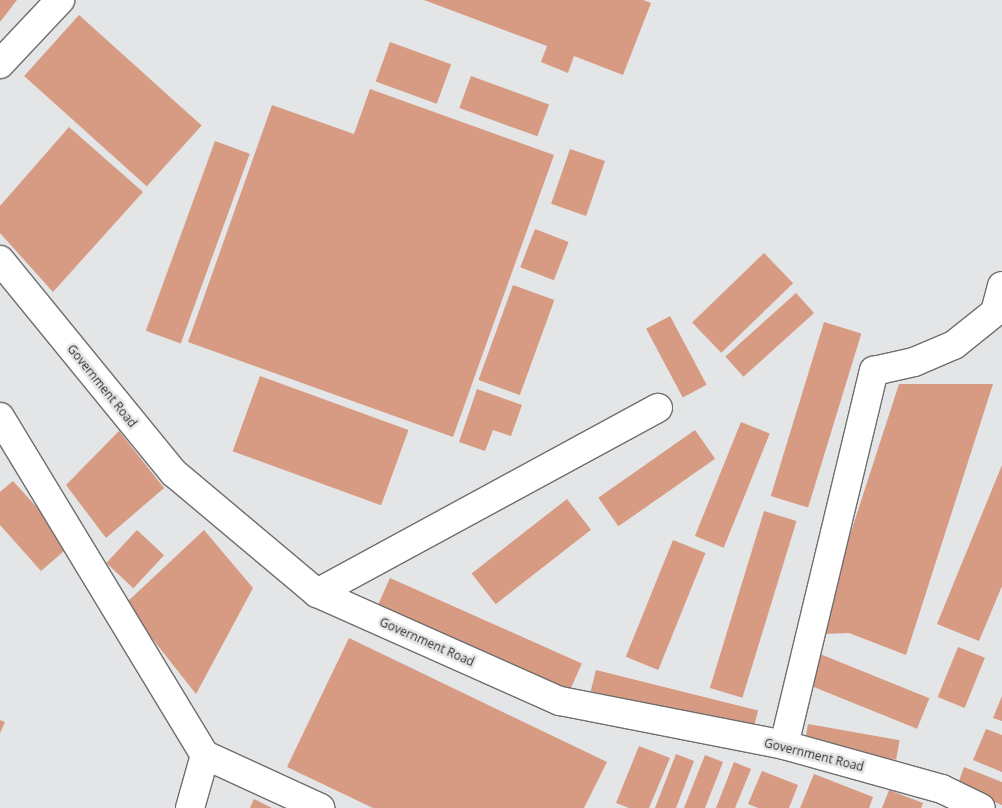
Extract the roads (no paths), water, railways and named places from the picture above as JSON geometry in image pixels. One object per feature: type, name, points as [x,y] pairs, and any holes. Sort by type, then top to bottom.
[{"type":"street","points":[[0,64],[60,0]]},
{"type":"street","name":"Government Road","points":[[0,260],[174,473],[317,593],[560,701],[784,745],[938,799],[981,808]]},
{"type":"street","points":[[784,745],[874,371],[914,362],[954,345],[995,312],[1002,286]]},
{"type":"street","points":[[317,593],[658,408]]},
{"type":"street","points":[[0,417],[204,755],[320,808]]},
{"type":"street","points":[[190,808],[204,755]]}]
